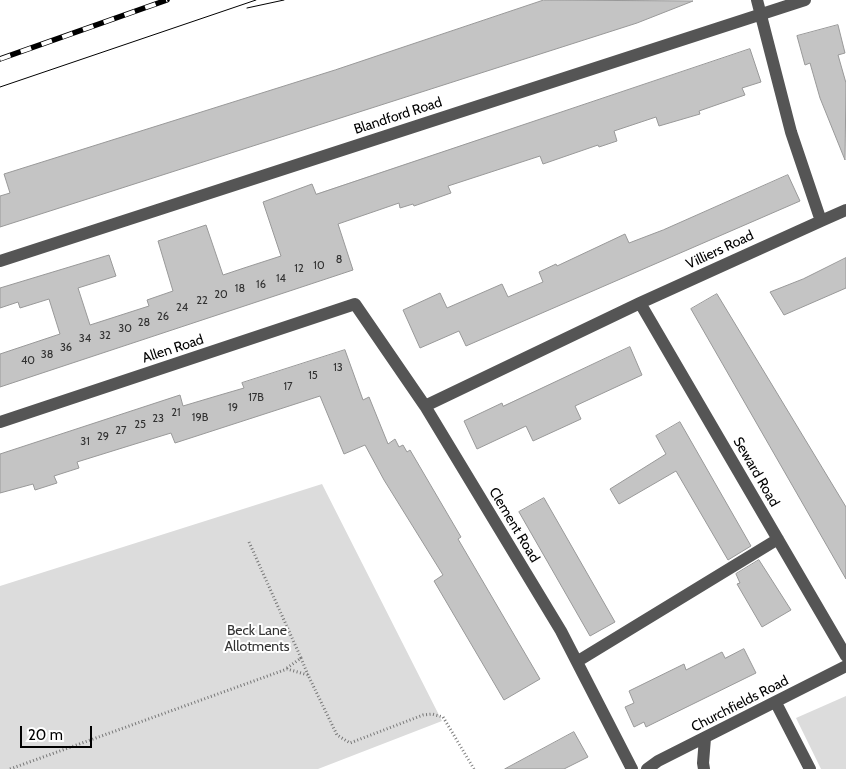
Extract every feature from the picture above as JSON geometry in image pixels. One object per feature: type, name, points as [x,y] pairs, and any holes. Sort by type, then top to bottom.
[{"type":"street","points":[[757,0],[791,132],[821,221]]},
{"type":"street","name":"Blandford Road","points":[[0,261],[804,0]]},
{"type":"street","name":"Villiers Road","points":[[425,406],[640,303],[846,210]]},
{"type":"street","name":"Seward Road","points":[[640,303],[846,656]]},
{"type":"street","name":"Clement Road","points":[[355,304],[425,406],[578,661],[632,769]]},
{"type":"street","name":"Allen Road","points":[[0,422],[355,304]]},
{"type":"street","points":[[578,661],[778,539]]},
{"type":"street","name":"Churchfields Road","points":[[647,769],[658,761],[846,666]]},
{"type":"street","points":[[776,703],[810,769]]},
{"type":"street","points":[[704,769],[705,738]]},
{"type":"path","points":[[249,542],[337,735],[350,743],[423,715],[432,714],[443,717],[474,769]]},
{"type":"path","points":[[10,769],[287,669],[301,658]]},
{"type":"path","points":[[287,669],[308,675]]},
{"type":"green space","name":"Beck Lane Allotments","points":[[322,484],[442,721],[318,769],[0,769],[0,586]]},
{"type":"green space","points":[[846,696],[846,769],[821,769],[796,718]]},
{"type":"building","points":[[544,0],[693,1],[637,23],[0,227],[0,196],[10,193],[4,174],[335,70]]},
{"type":"building","points":[[838,25],[845,53],[838,55],[846,83],[845,160],[820,98],[810,63],[805,65],[797,36]]},
{"type":"building","points":[[750,49],[761,82],[742,88],[745,95],[699,111],[700,114],[659,126],[656,117],[614,131],[617,141],[599,147],[598,145],[543,164],[540,156],[448,186],[451,193],[414,206],[413,204],[400,208],[399,203],[338,224],[353,270],[0,387],[0,354],[60,334],[49,299],[20,308],[18,302],[0,308],[0,288],[109,255],[116,276],[78,288],[90,325],[149,306],[147,300],[173,291],[158,241],[206,225],[223,275],[281,256],[263,202],[312,184],[316,194]]},
{"type":"building","points":[[788,175],[800,201],[466,346],[459,331],[420,348],[403,310],[440,293],[447,308],[502,284],[508,297],[543,282],[539,272],[556,264],[557,266],[625,234],[629,243],[663,230]]},
{"type":"building","points":[[846,258],[846,288],[784,315],[770,292],[803,279]]},
{"type":"building","points":[[717,294],[846,507],[846,579],[691,309]]},
{"type":"building","points":[[630,347],[642,375],[575,406],[581,419],[533,441],[526,426],[477,449],[464,421],[502,403],[503,406]]},
{"type":"building","points":[[345,350],[363,400],[369,397],[388,444],[395,439],[399,447],[403,445],[407,452],[410,450],[461,537],[458,539],[540,679],[504,700],[434,581],[443,575],[384,480],[365,445],[344,454],[320,396],[175,443],[171,433],[77,462],[79,468],[54,476],[57,483],[35,490],[33,484],[0,493],[0,454],[180,395],[183,406],[244,388],[242,383]]},
{"type":"building","points":[[680,422],[751,546],[728,560],[676,471],[619,504],[610,489],[666,454],[656,436]]},
{"type":"building","points":[[544,498],[615,622],[590,636],[519,512]]},
{"type":"building","points":[[759,560],[791,610],[762,627],[737,584],[740,583],[736,574]]},
{"type":"building","points":[[744,649],[756,673],[646,727],[644,722],[634,727],[625,707],[634,703],[629,691],[684,664],[686,670],[722,652],[725,658]]},
{"type":"building","points":[[574,732],[588,757],[564,769],[505,769]]},
{"type":"tram line","points":[[0,87],[256,0]]},
{"type":"tram line","points":[[247,8],[284,0]]},
{"type":"railway","points":[[0,59],[167,0]]}]
